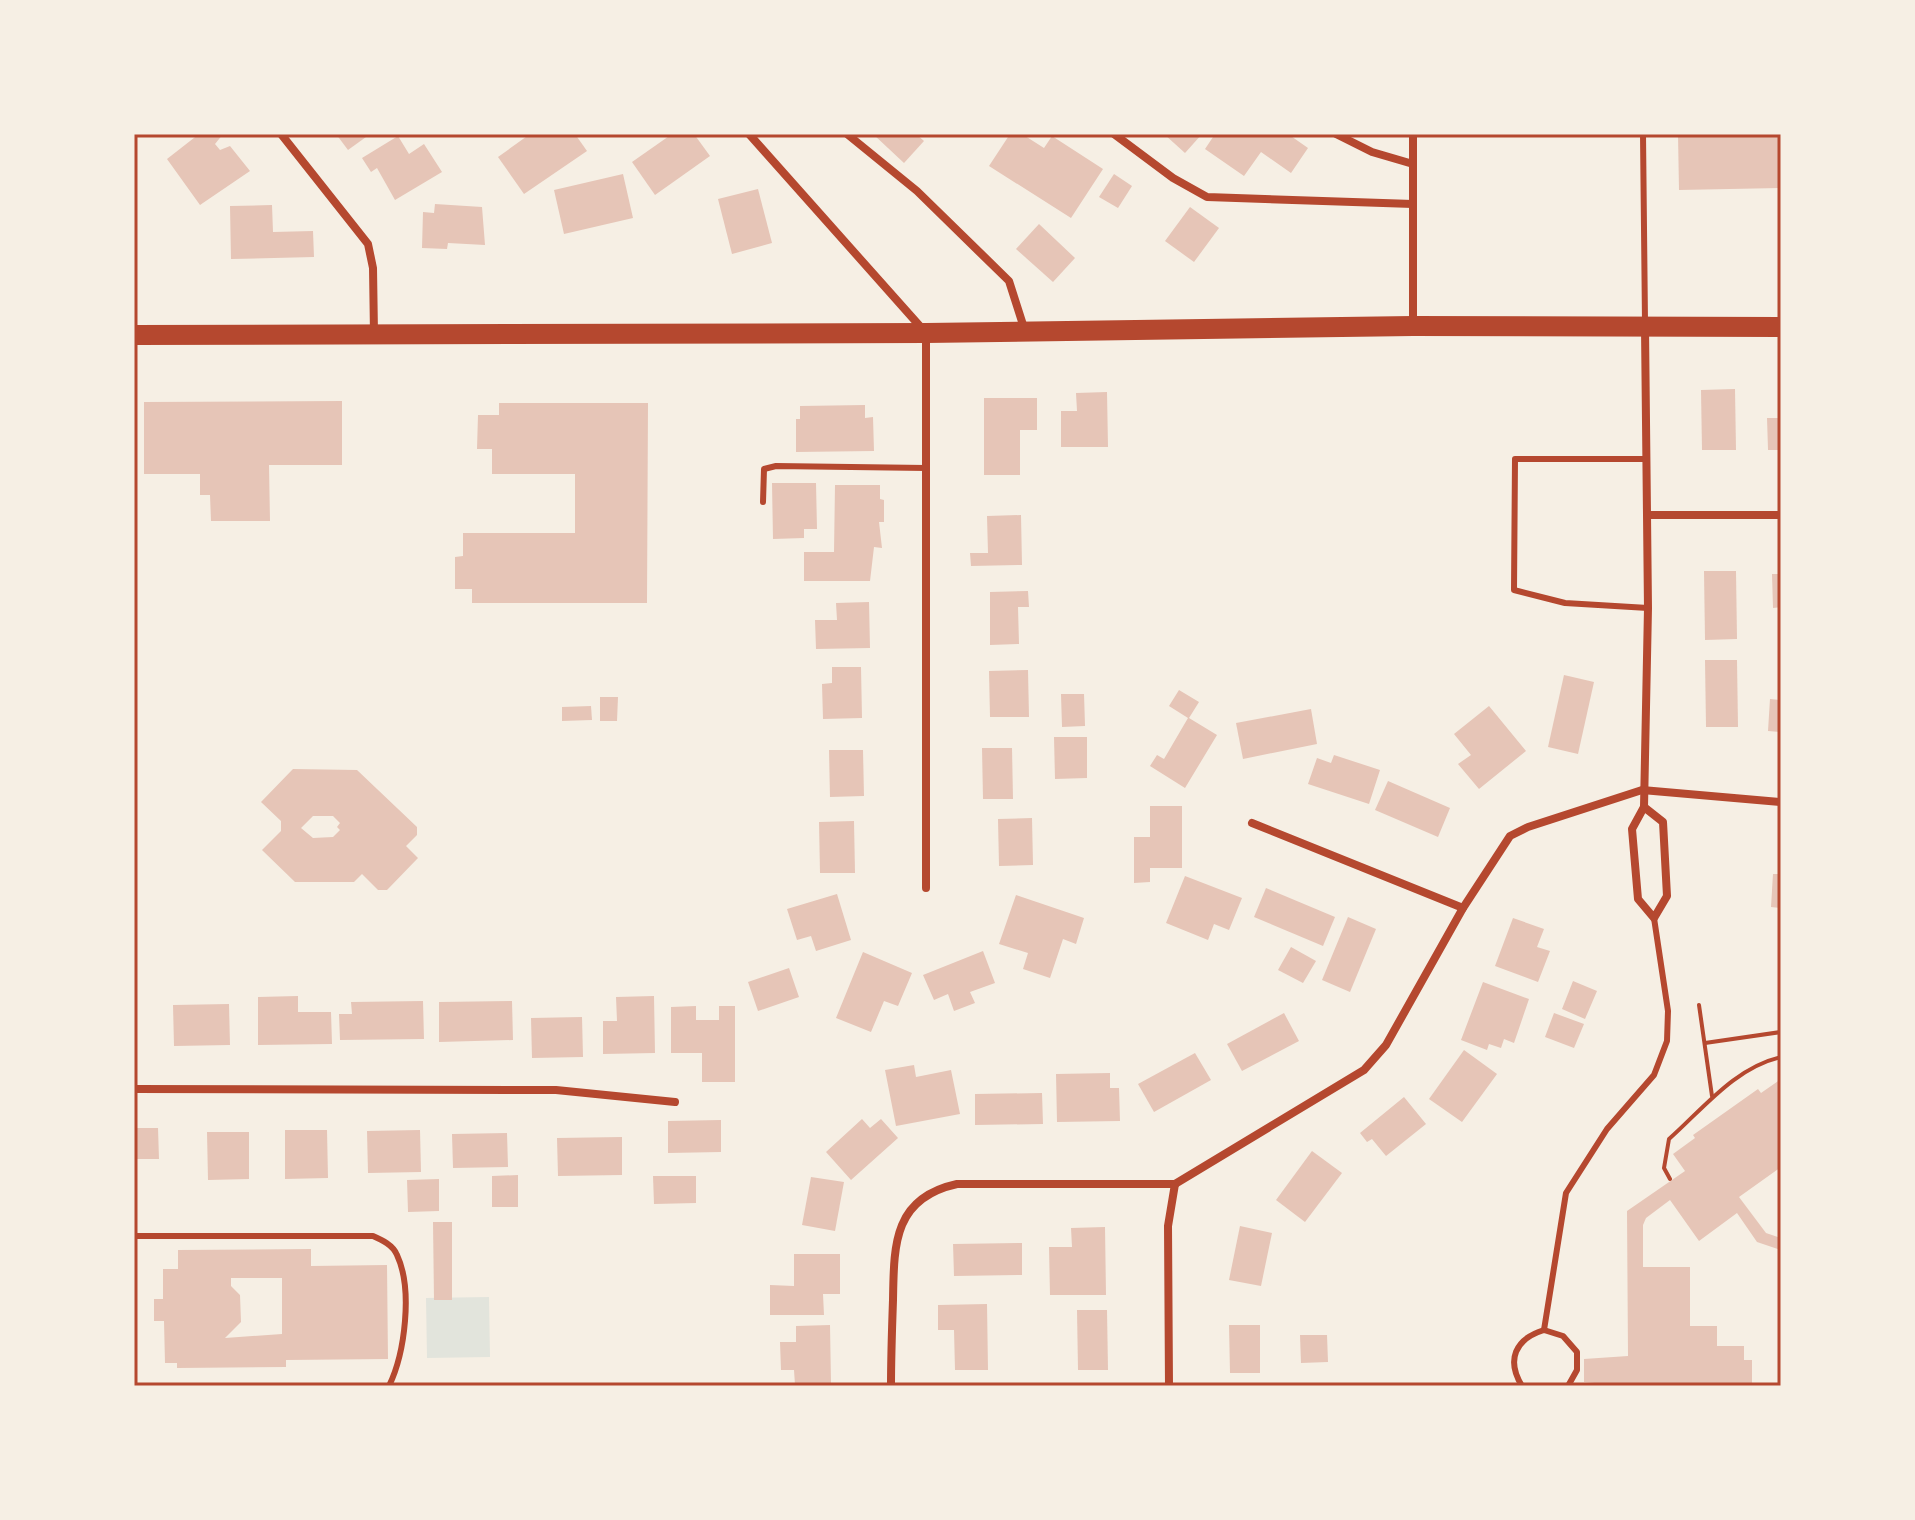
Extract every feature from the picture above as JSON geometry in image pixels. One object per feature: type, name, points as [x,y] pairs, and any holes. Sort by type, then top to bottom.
[{"type":"main road","points":[[134,335],[926,333],[1413,326],[1781,327]]},
{"type":"street","points":[[281,134],[368,244],[373,268],[374,334]]},
{"type":"street","points":[[749,134],[926,333],[926,888]]},
{"type":"street","points":[[847,134],[917,191],[1009,281],[1025,331]]},
{"type":"street","points":[[1114,134],[1173,178],[1207,197],[1413,204]]},
{"type":"street","points":[[1336,134],[1372,152],[1413,164]]},
{"type":"street","points":[[1413,134],[1413,326]]},
{"type":"street","points":[[1644,807],[1663,822],[1667,896],[1654,918],[1638,899],[1632,829],[1644,807],[1648,608],[1645,326]]},
{"type":"street","points":[[1648,515],[1781,515]]},
{"type":"street","points":[[891,1386],[894,1247],[901,1222],[920,1200],[935,1189],[957,1184],[1175,1184],[1364,1070],[1386,1045],[1463,908],[1510,836],[1528,827],[1642,790],[1781,802]]},
{"type":"street","points":[[1252,823],[1463,908]]},
{"type":"street","points":[[134,1089],[556,1090],[675,1102]]},
{"type":"street","points":[[1169,1386],[1168,1226],[1175,1184]]},
{"type":"lane","points":[[1643,134],[1645,326]]},
{"type":"lane","points":[[1647,459],[1515,459],[1514,590],[1565,603],[1648,608]]},
{"type":"lane","points":[[763,502],[764,469],[776,466],[926,468]]},
{"type":"lane","points":[[1544,1330],[1566,1193],[1607,1129],[1654,1075],[1667,1041],[1668,1011],[1654,918]]},
{"type":"lane","points":[[134,1236],[373,1236],[386,1242],[397,1253],[403,1275],[404,1346],[389,1386]]},
{"type":"lane","points":[[1522,1386],[1513,1372],[1514,1353],[1520,1341],[1544,1330],[1563,1336],[1577,1352],[1577,1370],[1568,1386]]},
{"type":"path","points":[[1699,1005],[1712,1096]]},
{"type":"path","points":[[1705,1043],[1781,1032]]},
{"type":"path","points":[[1670,1179],[1664,1168],[1669,1139],[1692,1121],[1712,1096],[1766,1061],[1781,1057]]},
{"type":"shaded area","points":[[489,1297],[490,1357],[427,1358],[426,1298]]},
{"type":"building","points":[[199,134],[223,134],[215,144],[220,150],[230,146],[250,171],[200,205],[167,159]]},
{"type":"building","points":[[336,134],[364,134],[366,137],[348,150]]},
{"type":"building","points":[[530,134],[575,134],[587,151],[524,194],[498,157]]},
{"type":"building","points":[[672,134],[694,134],[710,156],[655,195],[632,162]]},
{"type":"building","points":[[873,134],[916,134],[924,141],[904,163]]},
{"type":"building","points":[[1010,134],[1022,134],[1044,148],[1052,136],[1103,169],[1071,218],[989,166]]},
{"type":"building","points":[[1164,134],[1202,134],[1185,153]]},
{"type":"building","points":[[1215,134],[1288,134],[1308,148],[1291,173],[1261,152],[1244,176],[1205,149]]},
{"type":"building","points":[[1678,134],[1781,134],[1781,188],[1679,190]]},
{"type":"building","points":[[398,136],[409,154],[424,144],[442,172],[395,200],[377,168],[371,172],[362,158]]},
{"type":"building","points":[[623,174],[633,218],[564,234],[554,190]]},
{"type":"building","points":[[1114,174],[1132,186],[1118,208],[1099,197]]},
{"type":"building","points":[[758,189],[772,243],[732,254],[718,199]]},
{"type":"building","points":[[435,204],[482,207],[485,245],[448,243],[447,249],[422,248],[423,212],[434,213]]},
{"type":"building","points":[[272,205],[273,232],[313,231],[314,257],[231,259],[230,206]]},
{"type":"building","points":[[1190,207],[1219,228],[1194,262],[1165,241]]},
{"type":"building","points":[[1039,224],[1075,258],[1053,282],[1016,249]]},
{"type":"building","points":[[1735,389],[1736,450],[1702,450],[1701,390]]},
{"type":"building","points":[[1107,392],[1108,447],[1061,447],[1061,411],[1077,411],[1076,393]]},
{"type":"building","points":[[984,398],[1037,398],[1037,430],[1020,430],[1020,475],[984,475]]},
{"type":"building","points":[[342,401],[342,465],[269,465],[270,521],[211,521],[210,495],[200,495],[200,474],[144,474],[144,402]]},
{"type":"building","points":[[499,403],[648,403],[647,603],[472,603],[472,589],[455,589],[455,557],[463,556],[463,533],[575,533],[575,474],[492,474],[492,449],[477,449],[478,415],[499,415]]},
{"type":"building","points":[[865,405],[865,418],[873,417],[874,451],[796,452],[796,419],[800,419],[800,406]]},
{"type":"building","points":[[1767,418],[1781,418],[1781,450],[1768,450]]},
{"type":"building","points":[[772,483],[816,483],[817,529],[804,529],[804,538],[773,539]]},
{"type":"building","points":[[835,485],[880,485],[880,499],[884,500],[884,522],[879,522],[882,548],[874,547],[870,581],[804,581],[804,552],[834,552]]},
{"type":"building","points":[[1021,515],[1022,565],[971,566],[970,553],[988,553],[987,516]]},
{"type":"building","points":[[1704,571],[1736,571],[1737,639],[1705,640]]},
{"type":"building","points":[[1772,574],[1781,574],[1781,607],[1773,608]]},
{"type":"building","points":[[1028,591],[1029,607],[1018,607],[1019,644],[990,645],[990,592]]},
{"type":"building","points":[[869,602],[870,648],[816,649],[815,620],[837,620],[836,603]]},
{"type":"building","points":[[1705,660],[1737,660],[1738,727],[1706,727]]},
{"type":"building","points":[[832,667],[861,667],[862,718],[823,719],[822,684],[832,683]]},
{"type":"building","points":[[1028,670],[1029,717],[990,717],[989,671]]},
{"type":"building","points":[[1564,675],[1594,682],[1578,754],[1548,747]]},
{"type":"building","points":[[1179,690],[1199,702],[1189,718],[1217,735],[1185,788],[1150,766],[1157,755],[1164,759],[1188,718],[1169,706]]},
{"type":"building","points":[[1061,694],[1084,694],[1085,726],[1062,727]]},
{"type":"building","points":[[600,697],[618,697],[617,721],[600,721]]},
{"type":"building","points":[[1770,699],[1781,700],[1781,732],[1768,731]]},
{"type":"building","points":[[591,706],[592,720],[562,721],[562,707]]},
{"type":"building","points":[[1489,706],[1526,751],[1479,789],[1458,764],[1471,755],[1454,734]]},
{"type":"building","points":[[1311,709],[1317,744],[1243,759],[1236,723]]},
{"type":"building","points":[[1054,737],[1087,737],[1087,778],[1055,779]]},
{"type":"building","points":[[982,748],[1012,748],[1013,799],[983,799]]},
{"type":"building","points":[[829,750],[863,750],[864,796],[830,797]]},
{"type":"building","points":[[1334,755],[1380,770],[1369,804],[1308,784],[1317,758],[1331,763]]},
{"type":"building","points":[[293,769],[357,770],[417,827],[417,835],[406,846],[418,858],[387,890],[378,890],[362,874],[354,882],[295,882],[262,850],[281,831],[281,821],[261,802]],"holes":[[[313,816],[333,816],[340,823],[337,827],[340,830],[333,837],[313,838],[301,828]]]},
{"type":"building","points":[[1388,781],[1450,808],[1438,837],[1375,810]]},
{"type":"building","points":[[1150,806],[1182,806],[1182,868],[1150,868],[1150,882],[1134,883],[1134,837],[1150,837]]},
{"type":"building","points":[[1032,818],[1033,865],[999,866],[998,819]]},
{"type":"building","points":[[854,821],[855,873],[820,873],[819,822]]},
{"type":"building","points":[[1773,874],[1781,874],[1781,908],[1771,907]]},
{"type":"building","points":[[1185,876],[1242,898],[1229,930],[1214,924],[1208,940],[1166,923]]},
{"type":"building","points":[[1266,888],[1335,917],[1323,946],[1254,917]]},
{"type":"building","points":[[837,894],[851,940],[816,951],[811,936],[797,940],[787,909]]},
{"type":"building","points":[[1016,895],[1084,918],[1076,944],[1063,939],[1050,978],[1023,969],[1028,953],[999,944]]},
{"type":"building","points":[[1348,917],[1376,929],[1350,992],[1322,980]]},
{"type":"building","points":[[1513,918],[1544,929],[1537,947],[1550,951],[1538,982],[1495,966]]},
{"type":"building","points":[[1291,947],[1316,961],[1303,983],[1278,970]]},
{"type":"building","points":[[983,951],[995,983],[970,992],[975,1003],[954,1011],[948,994],[934,1000],[923,975]]},
{"type":"building","points":[[863,952],[912,973],[898,1006],[884,1001],[871,1032],[836,1018]]},
{"type":"building","points":[[789,968],[799,997],[758,1011],[748,982]]},
{"type":"building","points":[[1573,981],[1597,991],[1585,1019],[1562,1009]]},
{"type":"building","points":[[1483,982],[1529,999],[1514,1043],[1504,1039],[1501,1048],[1489,1044],[1487,1050],[1461,1040]]},
{"type":"building","points":[[298,996],[298,1012],[331,1012],[332,1044],[258,1045],[258,997]]},
{"type":"building","points":[[654,996],[655,1053],[603,1054],[603,1021],[617,1021],[616,997]]},
{"type":"building","points":[[423,1001],[424,1039],[340,1040],[339,1014],[352,1014],[351,1002]]},
{"type":"building","points":[[512,1001],[513,1040],[439,1042],[439,1002]]},
{"type":"building","points":[[229,1004],[230,1045],[174,1046],[173,1005]]},
{"type":"building","points":[[696,1006],[696,1020],[719,1020],[719,1006],[735,1006],[735,1082],[702,1082],[702,1053],[671,1053],[671,1007]]},
{"type":"building","points":[[1284,1013],[1299,1041],[1242,1071],[1227,1044]]},
{"type":"building","points":[[1554,1013],[1584,1024],[1574,1048],[1545,1037]]},
{"type":"building","points":[[582,1017],[583,1057],[532,1058],[531,1018]]},
{"type":"building","points":[[1464,1050],[1497,1074],[1462,1122],[1429,1099]]},
{"type":"building","points":[[1195,1053],[1211,1080],[1154,1112],[1138,1084]]},
{"type":"building","points":[[914,1065],[916,1077],[951,1070],[960,1114],[896,1126],[885,1070]]},
{"type":"building","points":[[1110,1073],[1110,1088],[1119,1088],[1120,1121],[1057,1122],[1056,1074]]},
{"type":"building","points":[[1781,1079],[1781,1167],[1739,1197],[1766,1233],[1781,1238],[1781,1250],[1757,1242],[1737,1213],[1699,1241],[1670,1200],[1646,1218],[1643,1225],[1643,1267],[1690,1267],[1690,1326],[1717,1326],[1717,1346],[1744,1346],[1744,1360],[1752,1360],[1752,1384],[1627,1386],[1584,1382],[1584,1359],[1628,1356],[1627,1211],[1685,1171],[1673,1154],[1695,1138],[1693,1135],[1758,1089],[1761,1093]]},
{"type":"building","points":[[1042,1093],[1043,1124],[975,1125],[975,1094]]},
{"type":"building","points":[[1404,1097],[1426,1124],[1386,1156],[1372,1139],[1367,1142],[1360,1133]]},
{"type":"building","points":[[862,1119],[870,1128],[881,1119],[898,1138],[851,1180],[826,1152]]},
{"type":"building","points":[[721,1120],[721,1152],[668,1153],[668,1121]]},
{"type":"building","points":[[134,1128],[158,1128],[159,1159],[134,1159]]},
{"type":"building","points":[[285,1130],[327,1130],[328,1178],[285,1179]]},
{"type":"building","points":[[420,1130],[421,1172],[368,1173],[367,1131]]},
{"type":"building","points":[[207,1132],[249,1132],[249,1179],[208,1180]]},
{"type":"building","points":[[507,1133],[508,1167],[453,1168],[452,1134]]},
{"type":"building","points":[[622,1137],[622,1175],[558,1176],[557,1138]]},
{"type":"building","points":[[1312,1151],[1342,1173],[1305,1222],[1276,1200]]},
{"type":"building","points":[[518,1175],[518,1207],[492,1207],[492,1176]]},
{"type":"building","points":[[653,1176],[696,1176],[696,1203],[654,1204]]},
{"type":"building","points":[[811,1177],[844,1182],[835,1231],[802,1225]]},
{"type":"building","points":[[439,1179],[439,1211],[408,1212],[407,1180]]},
{"type":"building","points":[[433,1222],[452,1222],[452,1300],[434,1300]]},
{"type":"building","points":[[1240,1226],[1272,1233],[1261,1286],[1229,1280]]},
{"type":"building","points":[[1105,1227],[1106,1295],[1050,1295],[1049,1247],[1072,1247],[1071,1228]]},
{"type":"building","points":[[1022,1243],[1022,1275],[954,1276],[953,1244]]},
{"type":"building","points":[[311,1249],[311,1266],[387,1265],[388,1359],[286,1360],[286,1367],[177,1368],[177,1363],[165,1363],[164,1321],[154,1321],[154,1299],[163,1299],[163,1269],[178,1269],[178,1250]],"holes":[[[231,1278],[282,1278],[282,1334],[225,1338],[241,1322],[240,1295],[231,1286]]]},
{"type":"building","points":[[794,1254],[840,1254],[840,1294],[823,1294],[824,1315],[770,1315],[770,1285],[794,1286]]},
{"type":"building","points":[[987,1304],[988,1370],[955,1370],[954,1330],[938,1330],[938,1305]]},
{"type":"building","points":[[1077,1310],[1107,1310],[1108,1370],[1078,1370]]},
{"type":"building","points":[[830,1325],[831,1384],[795,1385],[794,1370],[781,1370],[780,1342],[796,1342],[796,1326]]},
{"type":"building","points":[[1229,1325],[1260,1325],[1260,1373],[1230,1373]]},
{"type":"building","points":[[1300,1335],[1327,1335],[1328,1362],[1301,1363]]}]
